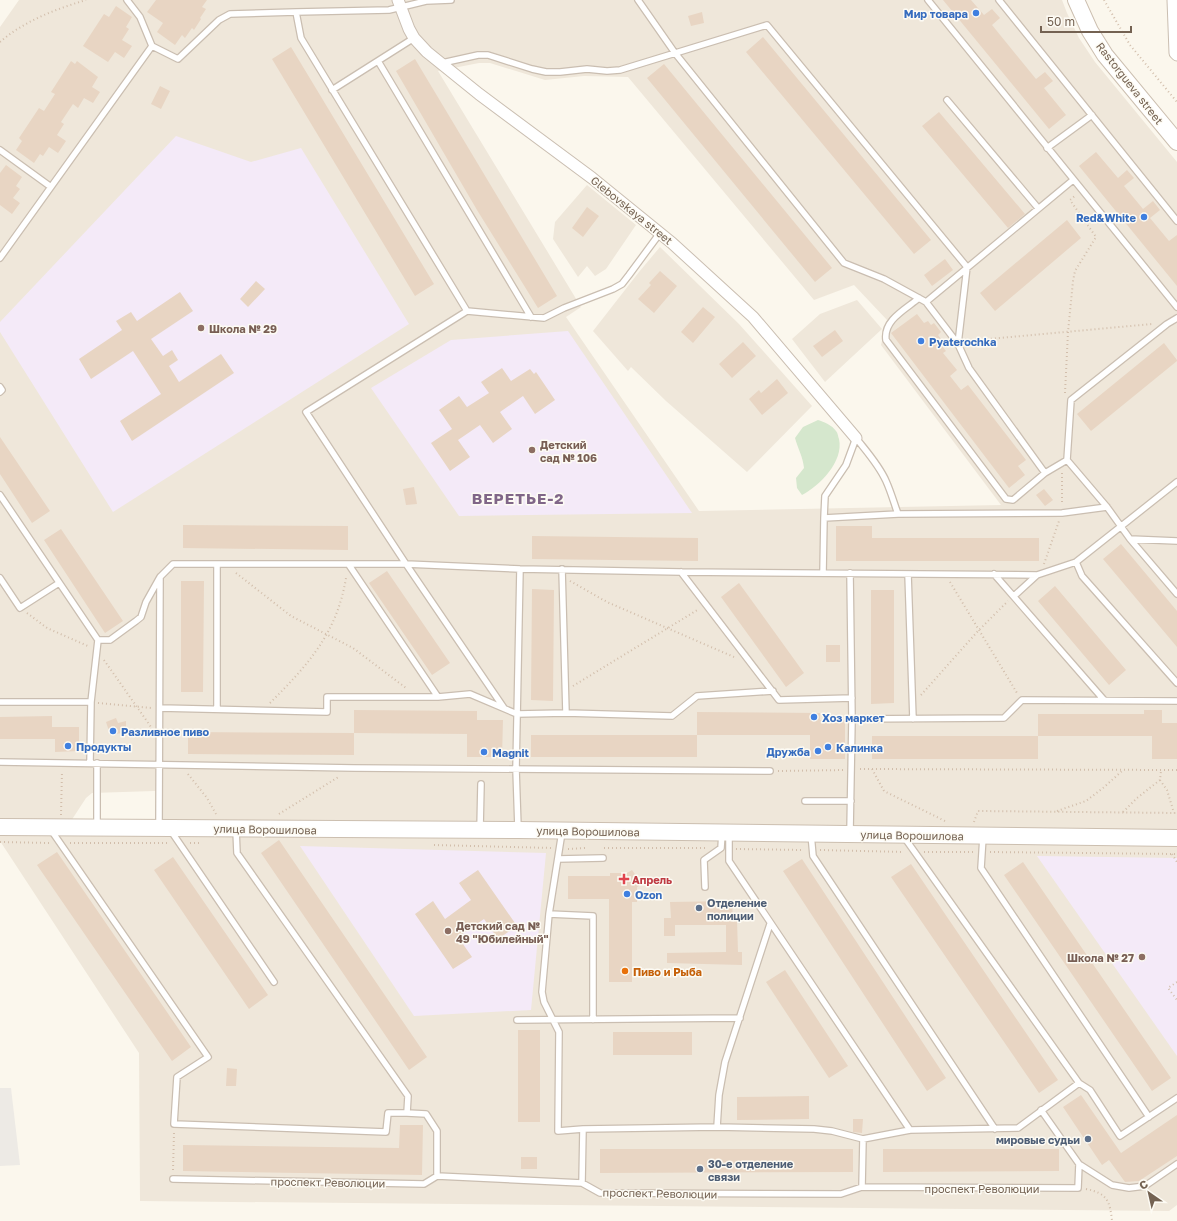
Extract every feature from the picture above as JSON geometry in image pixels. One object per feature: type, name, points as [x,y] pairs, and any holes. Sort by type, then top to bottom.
[{"type":"main road","name":"Rastorgueva street","points":[[1076,0],[1090,31],[1105,55],[1177,142]]},
{"type":"main road","name":"улица Ворошилова","points":[[0,827],[57,833],[97,828],[518,830],[725,841],[811,834],[1177,838]]},
{"type":"street","points":[[1173,0],[1175,53],[1177,55]]},
{"type":"street","name":"Glebovskaya street","points":[[399,4],[414,38],[427,52],[479,94],[592,178],[660,233],[753,318],[856,438]]},
{"type":"lane","points":[[127,0],[140,17],[152,46],[178,59],[219,20],[230,14],[389,10],[399,4],[451,0]]},
{"type":"lane","points":[[638,0],[675,53],[844,263],[884,279],[926,302],[958,344],[969,368],[1045,473]]},
{"type":"lane","points":[[928,0],[1177,307]]},
{"type":"lane","points":[[999,0],[1177,220]]},
{"type":"lane","points":[[296,12],[300,38],[467,311]]},
{"type":"lane","points":[[442,63],[478,55],[488,56],[546,72],[587,69],[607,71],[620,70],[767,25],[967,267],[958,344]]},
{"type":"lane","points":[[332,90],[414,38]]},
{"type":"lane","points":[[0,258],[152,46]]},
{"type":"lane","points":[[378,61],[531,317]]},
{"type":"lane","points":[[948,100],[1038,208]]},
{"type":"lane","points":[[1047,148],[1092,115]]},
{"type":"lane","points":[[0,150],[51,187]]},
{"type":"lane","points":[[926,302],[1073,180]]},
{"type":"lane","points":[[504,708],[406,564],[306,412],[467,311],[544,318],[575,303],[604,293],[622,284],[660,233]]},
{"type":"lane","points":[[919,298],[890,321],[885,334],[886,340],[1006,499],[1013,500],[1045,473],[1067,460]]},
{"type":"lane","points":[[1177,318],[1167,324],[1071,400],[1067,460],[1107,507],[1130,539],[1177,594]]},
{"type":"lane","points":[[0,387],[2,390],[0,392]]},
{"type":"lane","points":[[823,573],[825,496],[846,464],[856,438],[881,471],[898,514]]},
{"type":"lane","points":[[98,640],[110,640],[141,617],[146,602],[160,577],[173,564],[406,564],[520,569],[680,572],[1038,575],[1076,562],[1177,482]]},
{"type":"lane","points":[[0,495],[98,640],[91,702],[90,763]]},
{"type":"lane","points":[[824,518],[898,514],[1062,512],[1107,507]]},
{"type":"lane","points":[[1130,539],[1177,542]]},
{"type":"lane","points":[[1076,562],[1082,576],[1177,683]]},
{"type":"lane","points":[[217,564],[217,709]]},
{"type":"lane","points":[[349,564],[438,697]]},
{"type":"lane","points":[[518,830],[516,769],[520,569]]},
{"type":"lane","points":[[562,569],[566,713]]},
{"type":"lane","points":[[680,572],[707,604],[779,700],[852,698]]},
{"type":"lane","points":[[850,573],[852,698],[850,834]]},
{"type":"lane","points":[[908,574],[913,719]]},
{"type":"lane","points":[[994,574],[1104,700]]},
{"type":"lane","points":[[1014,596],[1038,575]]},
{"type":"lane","points":[[160,577],[159,764],[164,828],[179,843],[274,982]]},
{"type":"lane","points":[[0,578],[20,608],[59,583]]},
{"type":"lane","points":[[160,708],[327,712],[326,697],[438,697],[470,694],[517,714],[566,713],[672,716],[697,696],[773,691]]},
{"type":"lane","points":[[852,719],[1004,718],[1022,700],[1177,702]]},
{"type":"lane","points":[[0,702],[91,702]]},
{"type":"lane","points":[[0,762],[354,768],[770,771]]},
{"type":"lane","points":[[97,763],[97,828]]},
{"type":"lane","points":[[480,831],[481,784]]},
{"type":"lane","points":[[805,801],[851,801]]},
{"type":"lane","points":[[236,828],[237,853],[408,1096],[407,1113]]},
{"type":"lane","points":[[562,832],[558,849],[558,859],[549,914],[542,992],[544,1002],[559,1032],[558,1131],[583,1129],[814,1129],[832,1131],[863,1139],[910,1130],[1018,1128],[1079,1083]]},
{"type":"lane","points":[[57,833],[208,1057],[177,1077],[174,1124],[386,1132],[388,1113],[426,1114],[437,1131],[437,1176]]},
{"type":"lane","points":[[811,834],[813,856],[994,1128]]},
{"type":"lane","points":[[902,835],[1079,1083],[1090,1090],[1120,1136],[1177,1098]]},
{"type":"lane","points":[[978,836],[983,852],[981,868],[1149,1117]]},
{"type":"lane","points":[[705,887],[704,860],[725,841]]},
{"type":"lane","points":[[725,841],[729,861],[910,1130]]},
{"type":"lane","points":[[558,859],[603,858]]},
{"type":"lane","points":[[549,914],[593,916],[593,1020]]},
{"type":"lane","points":[[717,1128],[719,1095],[725,1062],[770,924]]},
{"type":"lane","points":[[517,1020],[740,1018]]},
{"type":"lane","points":[[1041,1110],[1079,1164],[1112,1185],[1129,1188],[1145,1186],[1177,1164]]},
{"type":"lane","points":[[582,1183],[583,1129]]},
{"type":"lane","points":[[862,1187],[863,1139]]},
{"type":"lane","points":[[1078,1188],[1079,1164]]},
{"type":"lane","name":"проспект Революции","points":[[173,1179],[424,1184],[437,1176],[582,1183],[600,1193],[841,1194],[862,1187],[1078,1188]]},
{"type":"path","points":[[0,42],[16,30],[39,18],[86,0]]},
{"type":"path","points":[[1104,0],[1130,45],[1177,102]]},
{"type":"path","points":[[1065,396],[1068,332],[1073,281],[1075,272],[1096,237],[1070,200],[1081,190]]},
{"type":"path","points":[[958,344],[968,341],[1167,324]]},
{"type":"path","points":[[1038,575],[1045,563],[1062,512],[1063,484],[1061,463]]},
{"type":"path","points":[[226,564],[291,616],[353,648],[419,697]]},
{"type":"path","points":[[262,710],[286,687],[313,657],[328,635],[344,590],[349,564]]},
{"type":"path","points":[[562,569],[570,581],[607,602],[666,629],[752,665]]},
{"type":"path","points":[[945,574],[1022,700]]},
{"type":"path","points":[[912,705],[978,630],[1014,596]]},
{"type":"path","points":[[566,691],[707,604]]},
{"type":"path","points":[[20,608],[47,628],[97,650],[160,740]]},
{"type":"path","points":[[91,702],[160,708]]},
{"type":"path","points":[[57,833],[62,762]]},
{"type":"path","points":[[179,764],[207,798],[215,814],[223,814]]},
{"type":"path","points":[[274,814],[281,814],[354,768]]},
{"type":"path","points":[[872,769],[884,791],[944,821],[952,821]]},
{"type":"path","points":[[770,771],[872,769],[1177,770]]},
{"type":"path","points":[[1054,812],[1086,801],[1103,788],[1122,770]]},
{"type":"path","points":[[974,852],[978,836],[974,822],[978,811],[1175,813],[1167,790],[1160,780],[1160,770]]},
{"type":"path","points":[[1123,812],[1137,798],[1160,780]]},
{"type":"path","points":[[0,842],[57,833],[179,843],[201,843]]},
{"type":"path","points":[[597,848],[725,841],[812,850],[1177,854]]},
{"type":"path","points":[[434,845],[558,849],[590,848]]},
{"type":"path","points":[[1172,854],[1177,862]]},
{"type":"path","points":[[1177,982],[1168,988],[1177,1000]]},
{"type":"path","points":[[173,1179],[174,1124]]},
{"type":"path","points":[[1078,1188],[1093,1190],[1105,1196],[1111,1206],[1112,1221]]},
{"type":"shaded area","points":[[19,0],[1062,0],[1079,38],[1095,62],[1177,162],[1177,830],[157,820],[156,791],[92,793],[86,798],[71,821],[0,819],[0,27]],"holes":[[[479,63],[490,63],[545,80],[584,76],[628,77],[814,300],[854,285],[887,320],[881,345],[1001,505],[699,511],[566,317],[581,307],[438,71]]]},
{"type":"shaded area","name":"Школа № 29","points":[[176,136],[251,162],[301,148],[409,324],[113,512],[0,332],[0,322]]},
{"type":"shaded area","points":[[587,185],[636,225],[606,269],[595,276],[587,266],[578,277],[553,239],[555,222]]},
{"type":"shaded area","points":[[660,247],[739,324],[812,406],[747,472],[666,401],[631,367],[628,371],[593,331]]},
{"type":"shaded area","points":[[857,300],[882,329],[825,382],[792,339],[820,314]]},
{"type":"shaded area","name":"Детский сад № 106","points":[[568,331],[692,513],[459,516],[371,388],[451,340]]},
{"type":"shaded area","points":[[0,834],[1177,845],[1177,1205],[1169,1211],[140,1201],[139,1053],[0,841]]},
{"type":"shaded area","name":"Детский сад № 49 \"Юбилейный\"","points":[[300,846],[546,853],[531,1010],[414,1016]]},
{"type":"shaded area","name":"Школа № 27","points":[[1037,856],[1177,858],[1177,1056]]},
{"type":"shaded area","points":[[0,1088],[11,1088],[20,1165],[0,1166]]},
{"type":"green space","points":[[818,420],[830,425],[837,432],[840,448],[838,456],[829,472],[816,486],[802,495],[797,488],[796,478],[804,468],[802,457],[795,438],[803,427]]},
{"type":"building","points":[[156,0],[207,0],[202,7],[206,9],[194,30],[192,28],[185,38],[182,35],[175,45],[157,32],[163,23],[147,12]]},
{"type":"building","points":[[943,0],[971,0],[984,15],[992,9],[1000,18],[992,25],[1036,79],[1045,72],[1053,81],[1044,88],[1066,115],[1049,129]]},
{"type":"building","points":[[116,6],[132,17],[126,27],[129,29],[122,40],[132,46],[124,58],[115,52],[108,62],[83,46],[104,14],[109,17]]},
{"type":"building","points":[[702,12],[704,23],[691,26],[688,16]]},
{"type":"building","points":[[763,37],[931,240],[914,254],[746,52]]},
{"type":"building","points":[[291,47],[434,284],[415,296],[272,59]]},
{"type":"building","points":[[415,59],[557,296],[538,308],[477,210],[396,71]]},
{"type":"building","points":[[71,61],[75,64],[77,61],[98,77],[92,87],[100,92],[93,103],[84,98],[78,108],[73,104],[61,122],[64,124],[57,135],[66,141],[58,153],[49,147],[43,156],[40,154],[34,163],[16,150],[22,141],[19,138],[39,108],[44,111],[55,94],[51,92]]},
{"type":"building","points":[[664,64],[832,268],[815,282],[647,78]]},
{"type":"building","points":[[160,86],[170,91],[161,109],[151,104]]},
{"type":"building","points":[[939,112],[1025,214],[1008,228],[922,126]]},
{"type":"building","points":[[1096,152],[1118,178],[1127,170],[1134,178],[1124,186],[1143,209],[1153,201],[1160,210],[1150,218],[1169,241],[1177,235],[1177,286],[1079,166]]},
{"type":"building","points":[[6,165],[22,177],[16,186],[20,189],[13,198],[20,203],[12,214],[0,205],[0,173]]},
{"type":"building","points":[[587,207],[599,216],[583,237],[572,228]]},
{"type":"building","points":[[1067,220],[1081,238],[995,311],[980,293]]},
{"type":"building","points":[[945,259],[953,270],[932,286],[924,275]]},
{"type":"building","points":[[660,271],[677,286],[654,313],[638,299],[651,285],[649,283]]},
{"type":"building","points":[[256,281],[265,289],[248,307],[240,299]]},
{"type":"building","points":[[180,292],[193,311],[151,339],[163,356],[172,350],[178,360],[169,366],[179,382],[221,354],[234,373],[132,441],[120,421],[161,394],[133,351],[91,379],[79,359],[122,330],[116,321],[131,312],[137,321]]},
{"type":"building","points":[[703,307],[715,317],[693,343],[681,332]]},
{"type":"building","points":[[917,314],[924,323],[928,321],[931,325],[934,323],[941,332],[938,335],[941,339],[938,341],[946,351],[943,353],[957,370],[950,376],[961,390],[968,385],[1026,460],[1018,466],[1025,475],[1009,488],[891,333]]},
{"type":"building","points":[[835,330],[843,341],[822,357],[813,346]]},
{"type":"building","points":[[743,342],[756,356],[732,378],[719,364]]},
{"type":"building","points":[[1164,343],[1177,361],[1091,431],[1077,414]]},
{"type":"building","points":[[502,368],[511,381],[530,369],[534,374],[536,372],[555,400],[535,414],[523,396],[500,412],[512,429],[493,443],[480,425],[458,440],[470,457],[450,471],[431,443],[452,429],[439,410],[459,396],[467,407],[489,393],[481,382]]},
{"type":"building","points":[[777,379],[788,393],[762,415],[749,399],[759,390],[761,393]]},
{"type":"building","points":[[0,437],[50,511],[32,523],[0,474]]},
{"type":"building","points":[[414,487],[417,504],[406,505],[403,489]]},
{"type":"building","points":[[1044,489],[1053,500],[1045,506],[1036,495]]},
{"type":"building","points":[[183,525],[348,526],[348,550],[183,548]]},
{"type":"building","points":[[836,526],[872,526],[872,538],[1039,538],[1039,561],[836,561]]},
{"type":"building","points":[[61,529],[123,621],[105,633],[44,540]]},
{"type":"building","points":[[532,536],[698,538],[698,561],[532,559]]},
{"type":"building","points":[[1121,544],[1177,611],[1177,647],[1103,559]]},
{"type":"building","points":[[387,571],[450,663],[432,675],[369,583]]},
{"type":"building","points":[[181,581],[204,581],[203,692],[181,692]]},
{"type":"building","points":[[739,583],[804,673],[786,687],[721,597]]},
{"type":"building","points":[[1055,586],[1126,670],[1109,685],[1038,601]]},
{"type":"building","points":[[532,589],[554,590],[553,701],[531,700]]},
{"type":"building","points":[[871,590],[894,590],[894,703],[871,704]]},
{"type":"building","points":[[826,645],[840,645],[840,662],[826,662]]},
{"type":"building","points":[[354,710],[477,711],[477,720],[503,720],[502,757],[467,757],[467,734],[354,733]]},
{"type":"building","points":[[1144,710],[1162,710],[1162,723],[1177,723],[1177,759],[1152,759],[1152,736],[1038,736],[1038,714],[1144,714]]},
{"type":"building","points":[[697,712],[820,713],[820,720],[845,720],[845,759],[810,759],[810,735],[697,735]]},
{"type":"building","points":[[52,716],[52,727],[79,727],[79,751],[55,752],[55,739],[0,739],[0,717]]},
{"type":"building","points":[[116,718],[118,723],[126,721],[126,733],[112,734],[108,728],[106,722]]},
{"type":"building","points":[[188,732],[354,733],[354,755],[188,754]]},
{"type":"building","points":[[531,735],[697,735],[697,757],[531,757]]},
{"type":"building","points":[[872,736],[1038,736],[1038,759],[872,759]]},
{"type":"building","points":[[279,840],[427,1057],[409,1070],[261,853]]},
{"type":"building","points":[[57,852],[191,1047],[172,1061],[37,865]]},
{"type":"building","points":[[173,857],[268,995],[249,1009],[154,870]]},
{"type":"building","points":[[802,859],[946,1078],[927,1091],[783,871]]},
{"type":"building","points":[[1023,862],[1171,1078],[1152,1091],[1004,875]]},
{"type":"building","points":[[911,864],[1058,1080],[1039,1093],[891,877]]},
{"type":"building","points":[[478,870],[517,926],[498,939],[484,919],[458,937],[472,957],[453,969],[415,914],[433,901],[445,919],[471,900],[459,883]]},
{"type":"building","points":[[632,870],[642,884],[637,887],[637,902],[632,902],[632,982],[609,982],[609,899],[568,899],[568,876],[610,876],[610,873],[627,873]]},
{"type":"building","points":[[732,901],[733,920],[737,920],[738,952],[742,952],[742,965],[667,963],[667,953],[726,952],[726,925],[675,925],[675,936],[664,936],[664,918],[671,918],[670,902]]},
{"type":"building","points":[[785,970],[848,1066],[829,1078],[766,982]]},
{"type":"building","points":[[518,1030],[540,1030],[540,1122],[518,1122]]},
{"type":"building","points":[[613,1032],[692,1032],[692,1055],[613,1055]]},
{"type":"building","points":[[227,1068],[237,1069],[236,1086],[226,1086]]},
{"type":"building","points":[[1081,1095],[1121,1153],[1177,1115],[1177,1156],[1139,1181],[1125,1182],[1109,1160],[1102,1165],[1063,1107]]},
{"type":"building","points":[[809,1096],[809,1119],[737,1120],[737,1097]]},
{"type":"building","points":[[853,1119],[863,1119],[862,1133],[853,1132]]},
{"type":"building","points":[[400,1125],[423,1125],[422,1175],[183,1171],[183,1145],[399,1148]]},
{"type":"building","points":[[600,1149],[853,1149],[853,1172],[600,1173]]},
{"type":"building","points":[[883,1149],[1059,1149],[1059,1171],[883,1172]]},
{"type":"building","points":[[521,1157],[537,1157],[537,1169],[521,1169]]},
{"type":"place","name":"Мир товара","points":[[976,13]]},
{"type":"place","name":"Red&White","points":[[1144,217]]},
{"type":"place","name":"Школа № 29","points":[[201,328]]},
{"type":"place","name":"Pyaterochka","points":[[921,341]]},
{"type":"place","name":"Детский сад № 106","points":[[532,450]]},
{"type":"place","name":"Хоз маркет","points":[[814,717]]},
{"type":"place","name":"Разливное пиво","points":[[113,731]]},
{"type":"place","name":"Продукты","points":[[68,746]]},
{"type":"place","name":"Калинка","points":[[828,747]]},
{"type":"place","name":"Дружба","points":[[818,751]]},
{"type":"place","name":"Magnit","points":[[484,752]]},
{"type":"place","name":"Апрель","points":[[624,879]]},
{"type":"place","name":"Ozon","points":[[627,894]]},
{"type":"place","name":"Отделение полиции","points":[[699,908]]},
{"type":"place","name":"Детский сад № 49 \"Юбилейный\"","points":[[448,931]]},
{"type":"place","name":"Школа № 27","points":[[1142,957]]},
{"type":"place","name":"Пиво и Рыба","points":[[625,971]]},
{"type":"place","name":"мировые судьи","points":[[1088,1139]]},
{"type":"place","name":"30-е отделение связи","points":[[700,1169]]},
{"type":"district","name":"ВЕРЕТЬЕ-2","points":[[518,498]]}]
